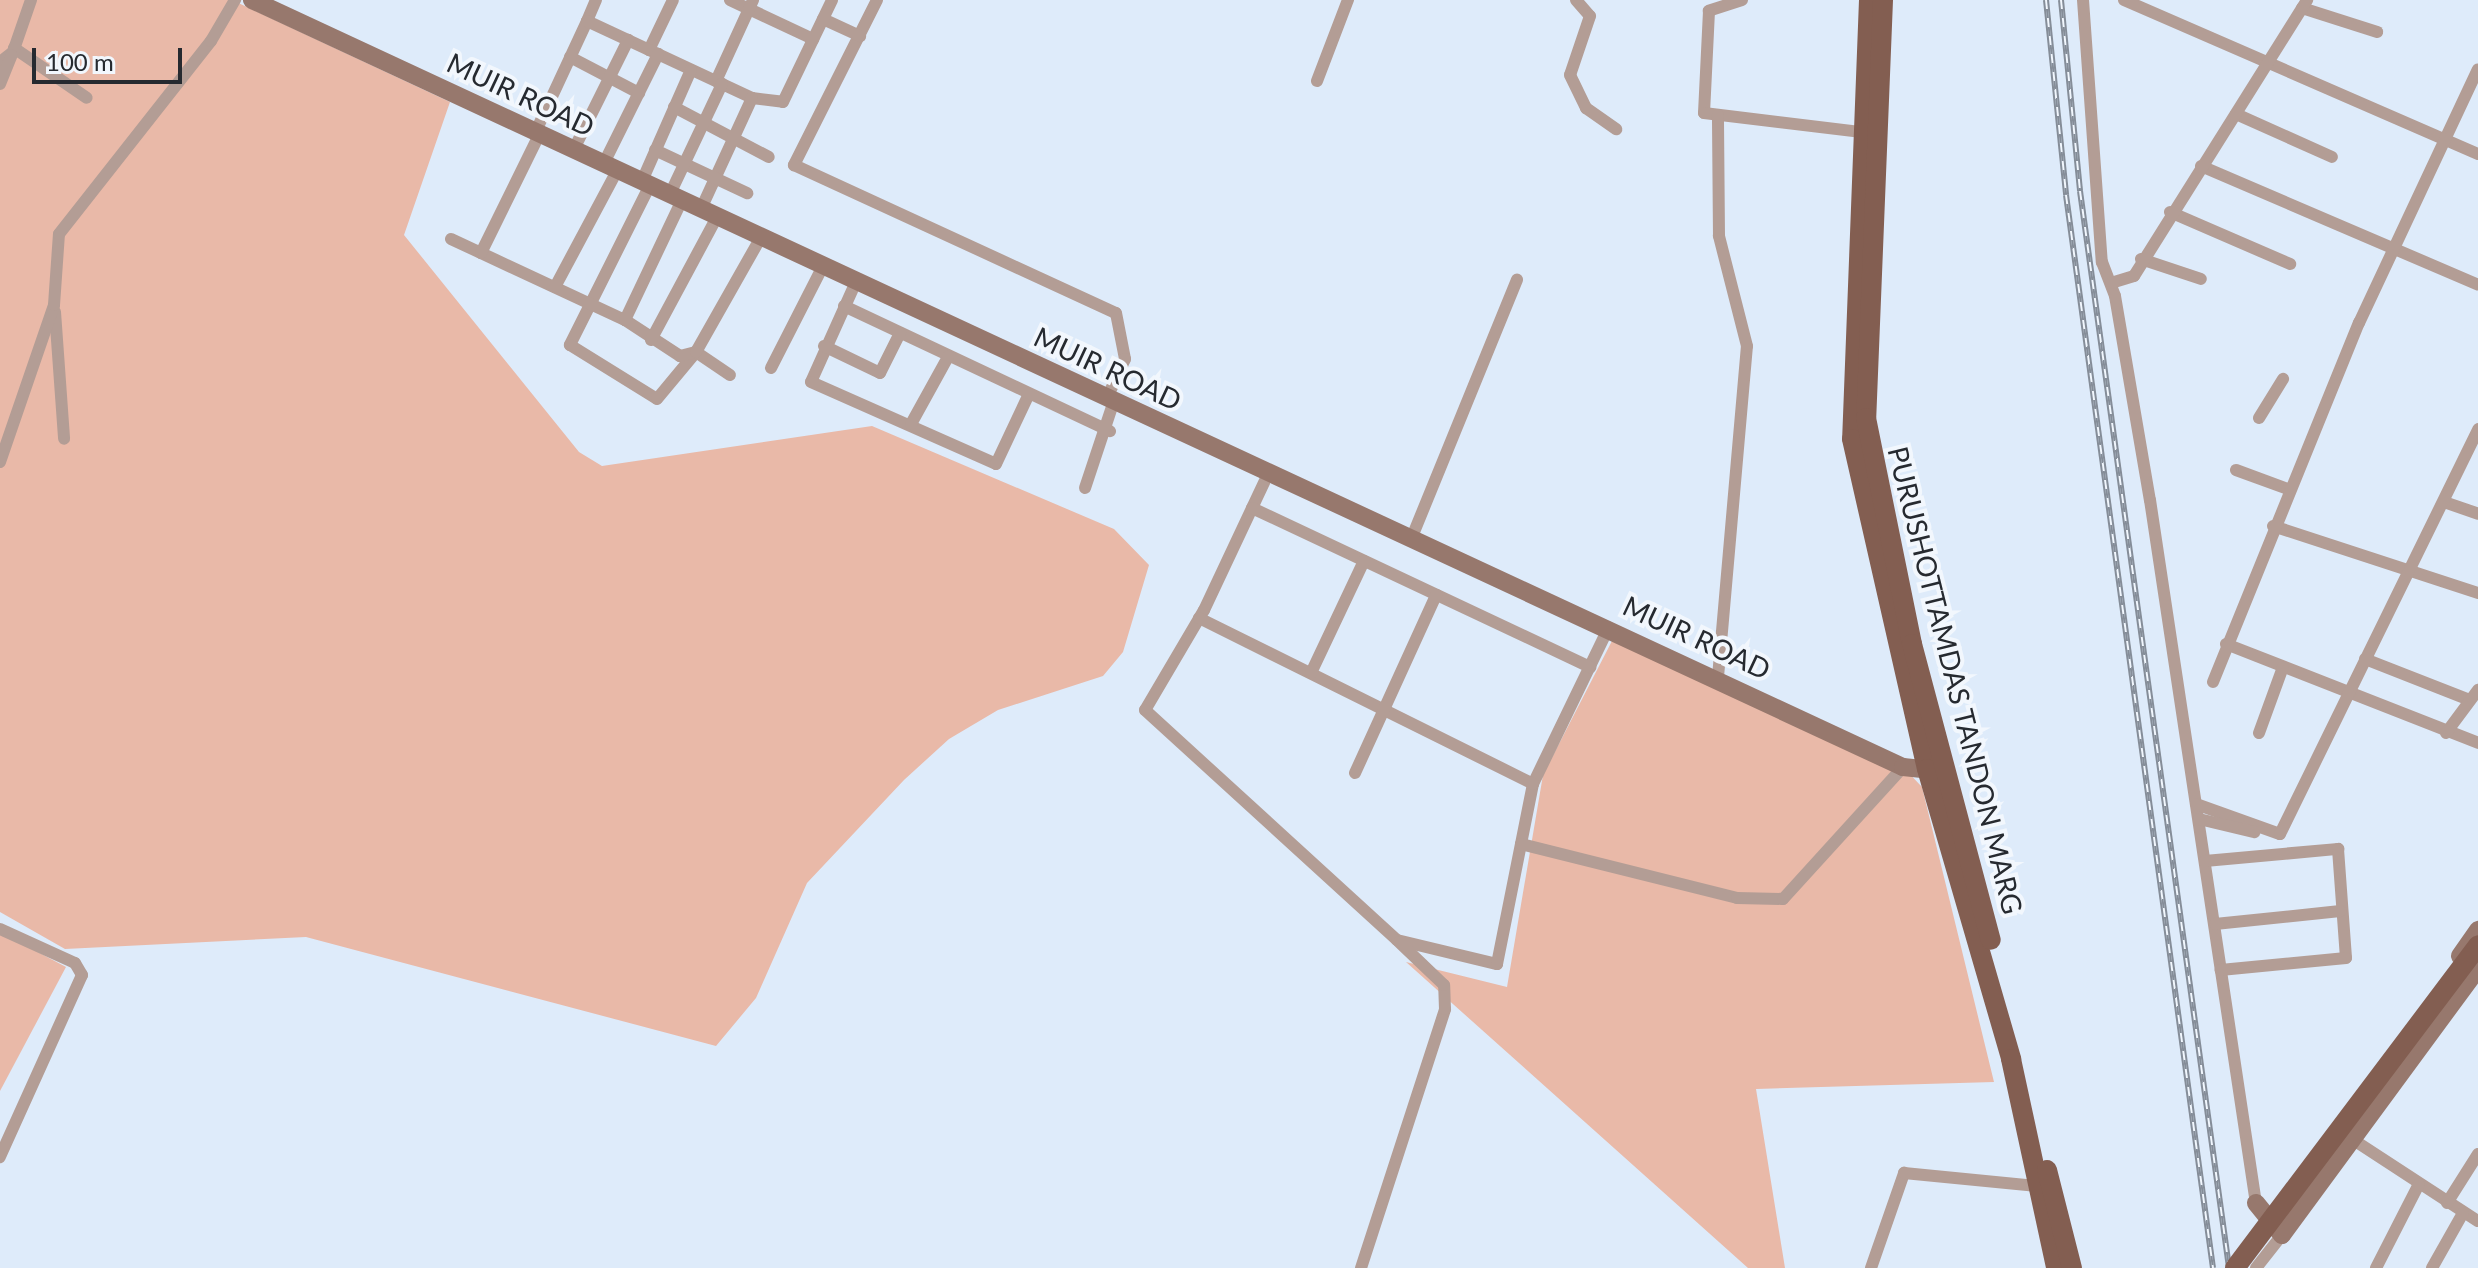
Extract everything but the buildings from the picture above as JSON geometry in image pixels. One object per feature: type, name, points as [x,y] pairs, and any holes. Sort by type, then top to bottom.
[{"type":"main road","name":"MUIR ROAD","points":[[252,0],[611,166],[855,284],[1718,677],[1903,767],[1936,770]]},
{"type":"main road","points":[[1869,0],[1852,439],[2011,1059],[2056,1268]]},
{"type":"main road","name":"PURUSHOTTAMDAS TANDON MARG","points":[[1883,0],[1866,418],[1936,770],[2072,1268]]},
{"type":"main road","points":[[2478,930],[2336,1129],[2263,1209],[2282,1235],[2478,968]]},
{"type":"main road","points":[[2235,1268],[2478,945]]},
{"type":"street","points":[[0,84],[31,0]]},
{"type":"street","points":[[64,439],[54,305],[59,234],[211,41],[235,0]]},
{"type":"street","points":[[481,253],[596,0]]},
{"type":"street","points":[[555,287],[611,166],[673,0]]},
{"type":"street","points":[[730,0],[751,4],[813,39]]},
{"type":"street","points":[[587,21],[752,98],[783,102],[832,0]]},
{"type":"street","points":[[877,0],[794,165],[1116,313],[1125,359],[1110,400],[1110,431],[1085,488]]},
{"type":"street","points":[[1317,81],[1348,0]]},
{"type":"street","points":[[1576,0],[1590,16],[1570,75],[1586,108],[1616,129]]},
{"type":"street","points":[[1742,0],[1709,11],[1704,113],[1862,132]]},
{"type":"street","points":[[2083,0],[2093,190],[2111,283],[2221,970],[2263,1209]]},
{"type":"street","points":[[2124,0],[2271,60],[2478,154]]},
{"type":"street","points":[[625,320],[751,4]]},
{"type":"street","points":[[2111,283],[2128,283],[2304,4],[2377,32]]},
{"type":"street","points":[[823,19],[860,36]]},
{"type":"street","points":[[574,149],[628,40]]},
{"type":"street","points":[[0,62],[14,50]]},
{"type":"street","points":[[14,50],[87,98]]},
{"type":"street","points":[[570,57],[639,93]]},
{"type":"street","points":[[2213,682],[2288,489],[2478,69]]},
{"type":"street","points":[[691,70],[655,150],[646,183],[589,303],[572,349],[657,399],[696,352],[760,239]]},
{"type":"street","points":[[651,340],[708,215],[715,178],[752,98]]},
{"type":"street","points":[[674,107],[769,157]]},
{"type":"street","points":[[2236,114],[2332,157]]},
{"type":"street","points":[[1718,115],[1719,236],[1747,346],[1718,677]]},
{"type":"street","points":[[655,150],[747,193]]},
{"type":"street","points":[[2201,166],[2394,253],[2478,285]]},
{"type":"street","points":[[2170,212],[2290,264]]},
{"type":"street","points":[[451,239],[625,320],[651,340],[680,356],[696,352],[730,375]]},
{"type":"street","points":[[2141,259],[2201,279]]},
{"type":"street","points":[[771,368],[822,268]]},
{"type":"street","points":[[1412,537],[1517,280]]},
{"type":"street","points":[[855,284],[824,346],[811,382],[996,464],[1028,396]]},
{"type":"street","points":[[0,462],[54,305]]},
{"type":"street","points":[[844,306],[1028,396],[1110,431]]},
{"type":"street","points":[[824,346],[880,373],[900,333]]},
{"type":"street","points":[[911,424],[948,357]]},
{"type":"street","points":[[2259,418],[2283,379]]},
{"type":"street","points":[[2196,804],[2280,834],[2478,431]]},
{"type":"street","points":[[2236,470],[2288,489]]},
{"type":"street","points":[[1269,472],[1199,618],[1145,710],[1444,985],[1445,1009],[1361,1268]]},
{"type":"street","points":[[2444,502],[2478,514]]},
{"type":"street","points":[[1252,508],[1590,667]]},
{"type":"street","points":[[2273,526],[2478,593]]},
{"type":"street","points":[[1311,673],[1364,561]]},
{"type":"street","points":[[1355,773],[1436,595]]},
{"type":"street","points":[[1199,618],[1533,784]]},
{"type":"street","points":[[1397,940],[1497,964],[1533,784],[1609,627]]},
{"type":"street","points":[[2226,644],[2347,696],[2478,743]]},
{"type":"street","points":[[2365,659],[2467,699]]},
{"type":"street","points":[[2259,733],[2283,667]]},
{"type":"street","points":[[2446,733],[2467,699],[2478,690]]},
{"type":"street","points":[[1521,844],[1737,898],[1783,899],[1903,767]]},
{"type":"street","points":[[2199,819],[2268,835],[2276,850]]},
{"type":"street","points":[[2205,861],[2276,850],[2338,849],[2340,911],[2346,958],[2221,970]]},
{"type":"street","points":[[2215,924],[2340,911]]},
{"type":"street","points":[[0,929],[75,963],[82,975],[0,1157]]},
{"type":"street","points":[[2336,1129],[2478,1221]]},
{"type":"street","points":[[2447,1203],[2478,1154]]},
{"type":"street","points":[[1871,1268],[1904,1173],[2037,1186]]},
{"type":"street","points":[[2376,1268],[2419,1184]]},
{"type":"street","points":[[2432,1268],[2463,1213]]},
{"type":"street","points":[[2256,1268],[2282,1235]]},
{"type":"shaded area","points":[[0,0],[232,0],[450,102],[404,235],[579,452],[602,466],[872,426],[1114,529],[1149,565],[1123,652],[1103,676],[998,710],[949,739],[904,780],[807,883],[756,998],[716,1046],[306,937],[65,949],[0,912]]},
{"type":"shaded area","points":[[1614,637],[1903,767],[1922,787],[1994,1082],[1756,1089],[1785,1268],[1748,1268],[1406,962],[1507,987],[1543,775]]},
{"type":"shaded area","points":[[0,932],[66,967],[0,1091]]},
{"type":"railway","points":[[2046,0],[2066,195],[2213,1268]]},
{"type":"railway","points":[[2061,0],[2080,191],[2229,1268]]}]
